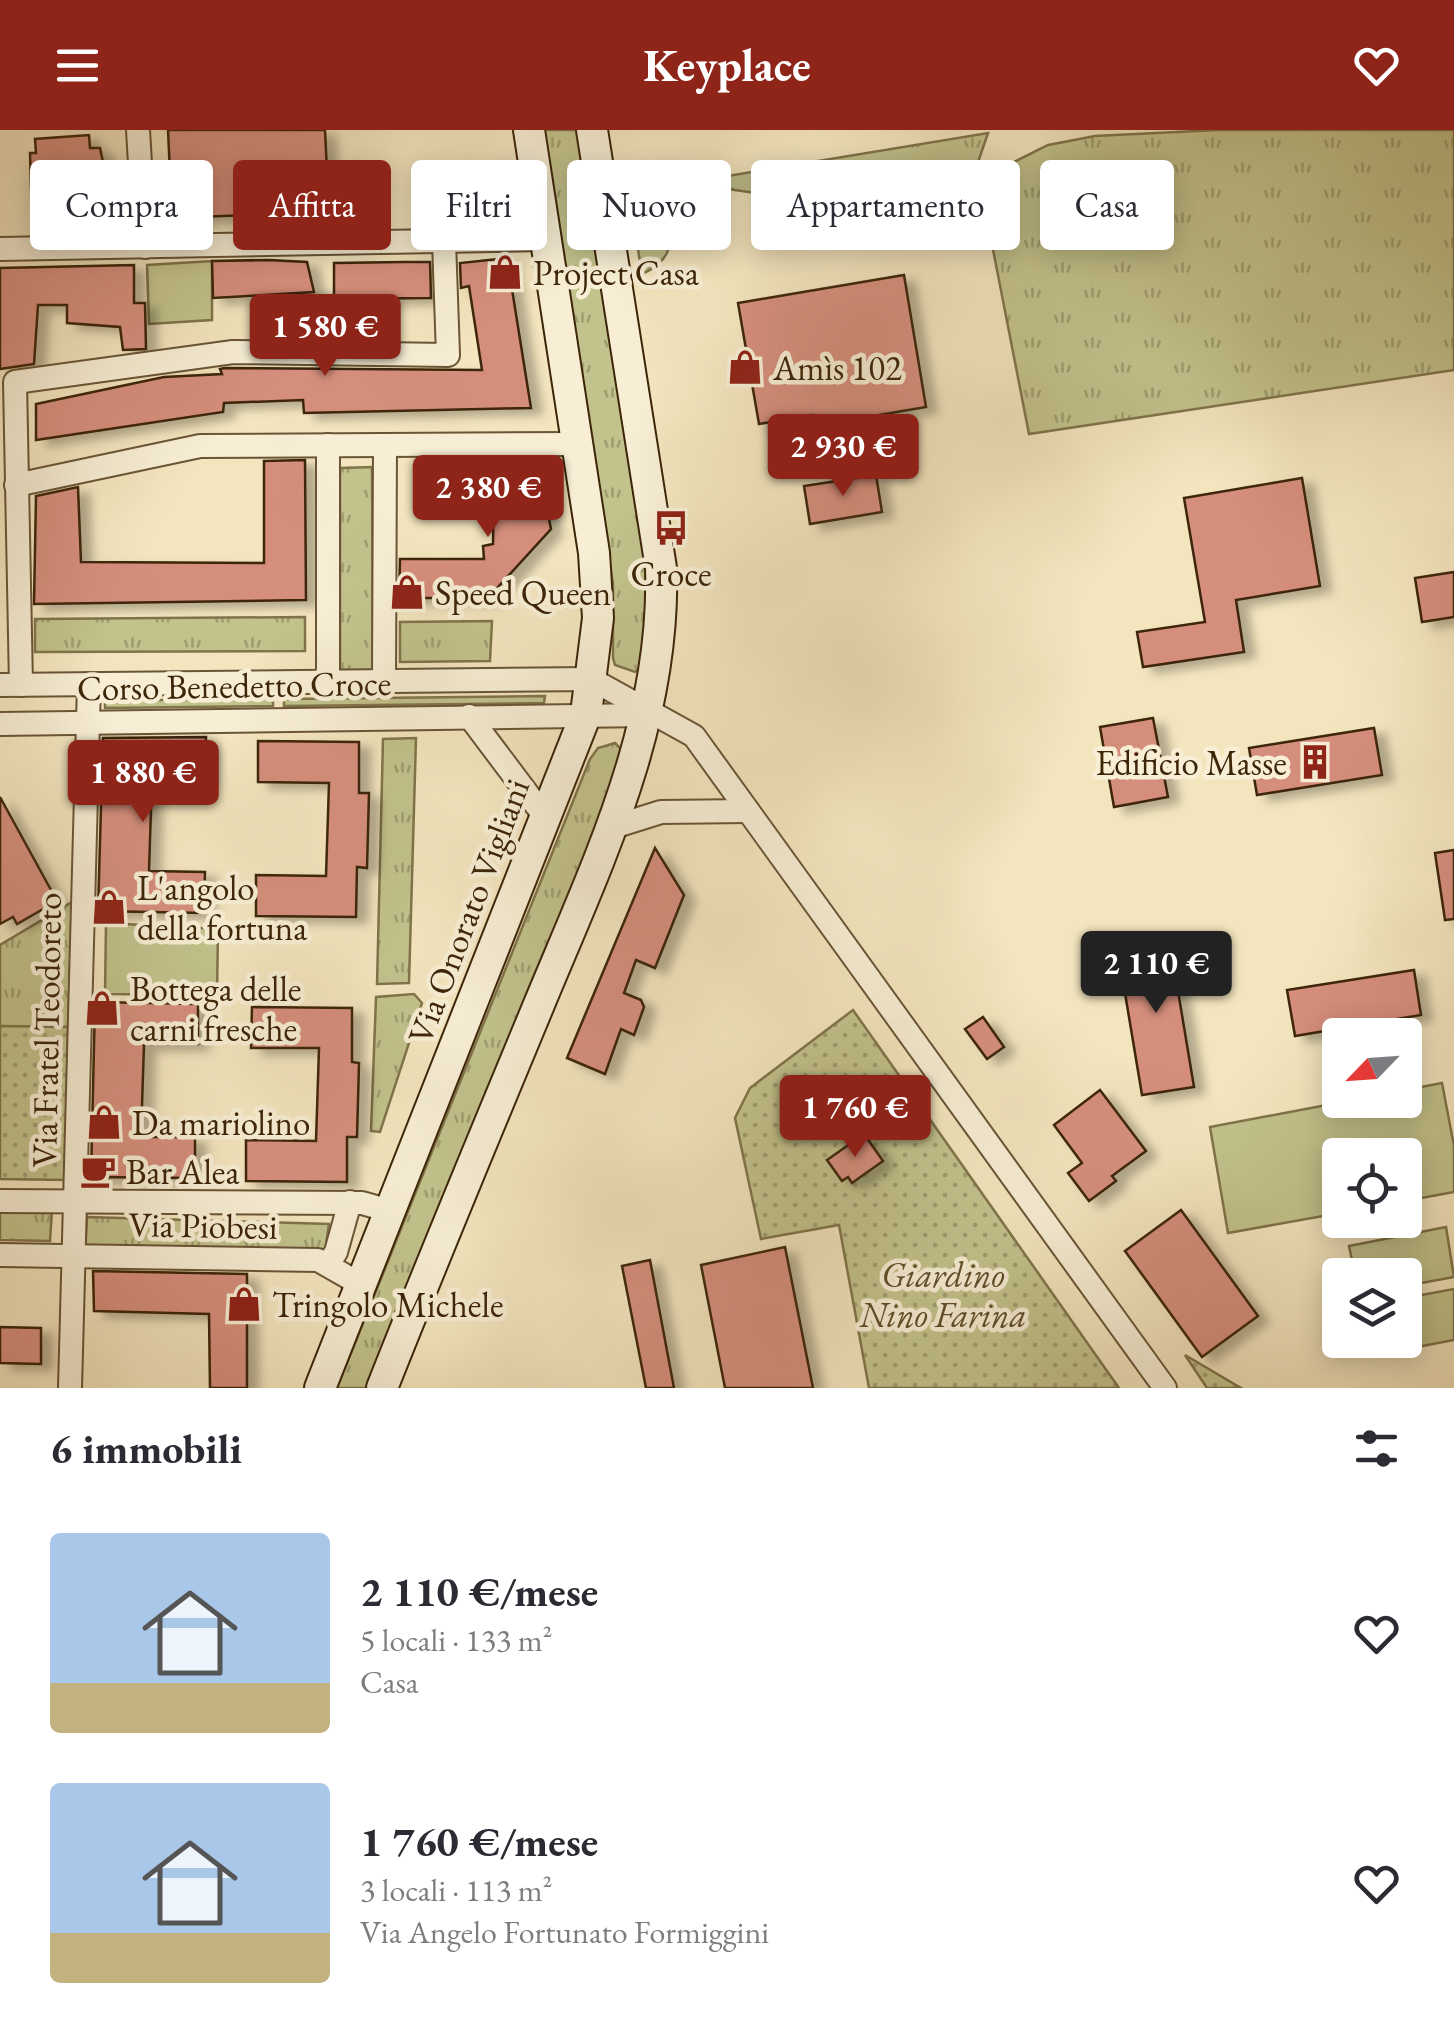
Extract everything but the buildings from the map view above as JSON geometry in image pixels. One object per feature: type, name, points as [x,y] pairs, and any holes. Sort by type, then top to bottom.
[{"type":"main road","name":"Via Onorato Vigliani","points":[[528,130],[533,160]]},
{"type":"main road","points":[[382,1388],[610,828],[649,715],[663,622],[661,568],[592,130]]},
{"type":"main road","name":"Via Onorato Vigliani","points":[[320,1388],[586,714],[598,618],[547,250]]},
{"type":"street","points":[[138,130],[140,160]]},
{"type":"street","points":[[213,246],[411,242]]},
{"type":"street","points":[[0,249],[30,249]]},
{"type":"street","name":"Corso Benedetto Croce","points":[[444,250],[448,354],[233,352],[15,382],[11,685],[591,679]]},
{"type":"street","points":[[16,485],[200,446],[576,444]]},
{"type":"street","name":"Corso Benedetto Croce","points":[[328,445],[328,682]]},
{"type":"street","name":"Corso Benedetto Croce","points":[[384,681],[385,445]]},
{"type":"street","points":[[591,679],[649,715],[694,736],[1165,1388]]},
{"type":"street","name":"Via Fratel Teodoreto","points":[[76,1257],[89,684]]},
{"type":"street","name":"Corso Benedetto Croce","points":[[0,724],[649,715]]},
{"type":"street","points":[[469,716],[545,817]]},
{"type":"street","points":[[610,828],[661,812],[748,811]]},
{"type":"street","name":"Via Piobesi","points":[[0,1200],[350,1202],[390,1211]]},
{"type":"street","points":[[350,1202],[328,1263],[360,1284]]},
{"type":"street","name":"Via Piobesi","points":[[0,1255],[328,1263]]},
{"type":"street","points":[[70,1388],[76,1257]]},
{"type":"green space","points":[[544,130],[581,130],[586,160],[567,160],[567,250],[599,250],[646,557],[648,587],[642,668],[635,672],[615,665],[613,658],[613,584]]},
{"type":"green space","points":[[1217,130],[1454,130],[1454,370],[1029,434],[993,250],[1020,250],[1018,160],[1048,145],[1095,136]]},
{"type":"green space","points":[[988,133],[979,160],[824,160]]},
{"type":"green space","points":[[751,172],[751,192],[731,189],[731,175]]},
{"type":"green space","points":[[638,250],[668,250],[659,263],[642,274]]},
{"type":"green space","points":[[212,261],[212,320],[149,324],[147,265]]},
{"type":"green space","points":[[372,467],[373,670],[340,670],[340,468]]},
{"type":"green space","points":[[305,617],[305,651],[35,652],[35,619]]},
{"type":"green space","points":[[492,621],[490,661],[400,662],[400,622]]},
{"type":"green space","points":[[545,696],[544,703],[284,706],[284,699]]},
{"type":"green space","points":[[273,698],[273,706],[105,708],[105,701]]},
{"type":"green space","points":[[416,738],[409,983],[377,984],[383,739]]},
{"type":"green space","points":[[615,743],[625,753],[376,1388],[337,1388],[590,759],[598,748]]},
{"type":"green space","points":[[72,902],[68,1027],[0,1026],[0,945]]},
{"type":"green space","points":[[106,923],[218,929],[217,995],[105,994]]},
{"type":"green space","points":[[414,994],[422,1003],[380,1132],[371,1131],[376,997]]},
{"type":"green space","name":"Giardino Nino Farina","points":[[853,1010],[1119,1388],[869,1388],[839,1225],[761,1239],[735,1118],[750,1088]]},
{"type":"green space","points":[[0,1026],[68,1027],[65,1180],[0,1179]]},
{"type":"green space","points":[[1442,1083],[1454,1146],[1454,1192],[1422,1198],[1422,1138],[1322,1138],[1322,1216],[1228,1233],[1210,1127],[1322,1106],[1322,1118],[1422,1118],[1422,1087]]},
{"type":"green space","points":[[0,1210],[52,1210],[50,1241],[0,1240]]},
{"type":"green space","points":[[87,1217],[329,1224],[325,1252],[85,1250]]},
{"type":"green space","points":[[1446,1227],[1454,1277],[1422,1283],[1422,1258],[1351,1258],[1349,1246],[1390,1238],[1422,1238],[1422,1232]]},
{"type":"green space","points":[[1454,1289],[1454,1340],[1422,1346],[1422,1295]]},
{"type":"green space","points":[[1185,1355],[1241,1388],[1207,1388]]},
{"type":"place","name":"Project Casa","points":[[505,272]]},
{"type":"place","name":"Amìs 102","points":[[745,367]]},
{"type":"place","name":"Croce","points":[[671,528]]},
{"type":"place","name":"Speed Queen","points":[[407,592]]},
{"type":"place","name":"Edificio Masse","points":[[1315,762]]},
{"type":"place","name":"L'angolo della fortuna","points":[[109,907]]},
{"type":"place","name":"Bottega delle carni fresche","points":[[102,1008]]},
{"type":"place","name":"Da mariolino","points":[[104,1122]]},
{"type":"place","name":"Bar Alea","points":[[98,1171]]},
{"type":"place","name":"Tringolo Michele","points":[[244,1304]]}]
